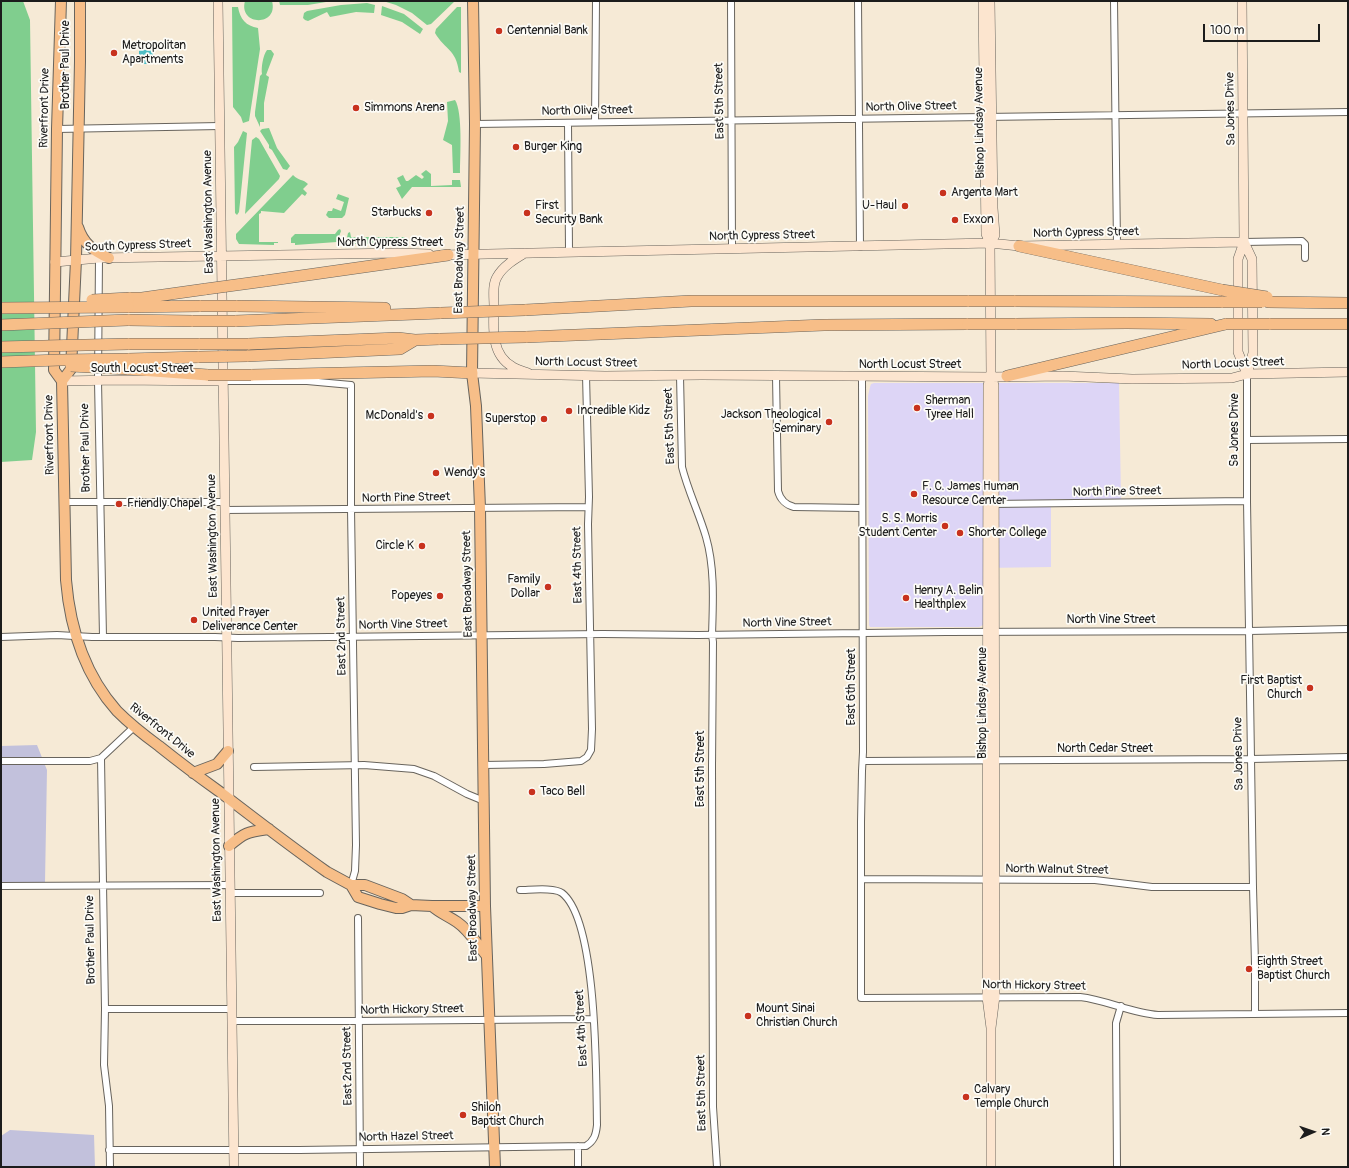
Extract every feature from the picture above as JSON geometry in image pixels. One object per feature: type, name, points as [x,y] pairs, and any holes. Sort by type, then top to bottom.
[{"type":"highway","points":[[1019,246],[1268,299],[1295,302],[1348,303]]},
{"type":"highway","points":[[129,303],[142,298],[448,255]]},
{"type":"highway","points":[[1,324],[128,320],[193,322],[235,321],[526,310],[691,301],[1223,302],[1268,299]]},
{"type":"highway","points":[[1,308],[61,307],[69,301],[201,306],[290,306],[408,309],[441,313]]},
{"type":"highway","points":[[1,347],[128,344],[248,344],[398,338],[415,340],[526,338],[824,325],[1127,323],[1348,324]]},
{"type":"highway","points":[[1007,376],[1226,324]]},
{"type":"highway","points":[[128,364],[200,357],[400,349],[415,340]]},
{"type":"highway","points":[[1,362],[60,360],[128,364],[208,375],[433,371],[472,373]]},
{"type":"main road","name":"Riverfront Drive","points":[[61,1],[57,129],[54,370],[62,382],[66,586],[70,615],[83,658],[99,687],[118,711],[134,727],[193,773],[327,872],[351,885],[365,885],[402,899],[411,905],[485,906]]},
{"type":"main road","name":"Brother Paul Drive","points":[[79,128],[80,1]]},
{"type":"main road","name":"East Washington Avenue","points":[[218,1],[234,1167]]},
{"type":"main road","name":"East Broadway Street","points":[[473,1],[475,124],[472,254],[472,373],[476,406],[480,508],[485,906],[488,1020],[495,1167]]},
{"type":"main road","name":"Bishop Lindsay Avenue","points":[[983,1],[995,235],[990,243],[991,377],[994,385],[991,504],[991,1167]]},
{"type":"main road","name":"Bishop Lindsay Avenue","points":[[988,117],[990,1]]},
{"type":"main road","name":"Sa Jones Drive","points":[[1242,1],[1244,242],[1238,259],[1238,352],[1247,374]]},
{"type":"main road","name":"Riverfront Drive","points":[[62,382],[71,369],[76,260],[79,128]]},
{"type":"main road","points":[[76,223],[87,244],[104,258]]},
{"type":"main road","name":"Sa Jones Drive","points":[[1244,242],[1252,259],[1253,353],[1247,374]]},
{"type":"main road","name":"North Cypress Street","points":[[221,256],[399,253],[448,255],[569,251],[860,247],[990,243],[1019,246],[1244,242]]},
{"type":"main road","points":[[524,253],[506,265],[496,277],[493,325],[495,345],[503,358],[512,367],[530,374]]},
{"type":"main road","name":"South Cypress Street","points":[[55,262],[104,258],[221,256]]},
{"type":"main road","name":"North Locust Street","points":[[472,373],[605,376],[1063,376],[1132,379],[1232,378],[1247,374],[1348,372]]},
{"type":"main road","name":"South Locust Street","points":[[62,382],[223,381]]},
{"type":"main road","points":[[193,773],[217,764],[228,752]]},
{"type":"main road","points":[[229,846],[244,834],[251,831],[269,829]]},
{"type":"main road","points":[[432,906],[441,914],[457,922],[466,930],[487,956]]},
{"type":"street","points":[[595,122],[596,1]]},
{"type":"street","name":"East 5th Street","points":[[731,1],[732,249]]},
{"type":"street","points":[[858,1],[860,247]]},
{"type":"street","points":[[1114,1],[1117,245]]},
{"type":"street","name":"North Olive Street","points":[[475,124],[1348,112]]},
{"type":"street","points":[[568,123],[569,251]]},
{"type":"street","points":[[57,129],[220,126]]},
{"type":"street","name":"North Cypress Street","points":[[1244,242],[1302,241],[1305,244],[1305,258]]},
{"type":"street","name":"Brother Paul Drive","points":[[103,637],[98,381],[104,258]]},
{"type":"street","name":"Sa Jones Drive","points":[[1247,374],[1246,440],[1255,1013]]},
{"type":"street","name":"East 4th Street","points":[[484,765],[578,762],[587,757],[589,754],[592,729],[589,634],[586,375]]},
{"type":"street","name":"East 5th Street","points":[[680,376],[682,467],[685,480],[706,538],[710,558],[712,585],[713,1107],[717,1167]]},
{"type":"street","points":[[776,376],[778,490],[780,497],[784,502],[792,507],[862,508]]},
{"type":"street","name":"East 6th Street","points":[[861,998],[862,377]]},
{"type":"street","name":"East 2nd Street","points":[[223,381],[307,381],[351,385],[356,845],[355,871],[351,885]]},
{"type":"street","points":[[1246,440],[1348,439]]},
{"type":"street","name":"North Pine Street","points":[[991,504],[1247,501]]},
{"type":"street","name":"North Pine Street","points":[[64,502],[352,509],[588,507]]},
{"type":"street","name":"North Vine Street","points":[[1,637],[57,635],[76,637],[354,637],[589,634],[1249,631],[1348,629]]},
{"type":"street","points":[[1,761],[96,760],[101,758],[134,727]]},
{"type":"street","name":"North Cedar Street","points":[[862,761],[1251,759],[1348,757]]},
{"type":"street","name":"Brother Paul Drive","points":[[101,758],[105,1009],[104,1065],[108,1106],[110,1167]]},
{"type":"street","points":[[254,767],[401,767],[420,770],[484,801]]},
{"type":"street","name":"North Walnut Street","points":[[861,880],[1095,880],[1152,887],[1253,887]]},
{"type":"street","points":[[1,886],[103,885],[320,893]]},
{"type":"street","name":"East 4th Street","points":[[520,890],[552,890],[561,892],[567,898],[575,912],[581,928],[590,968],[597,1132],[592,1142],[586,1146],[578,1146]]},
{"type":"street","name":"East 2nd Street","points":[[358,918],[360,1167]]},
{"type":"street","name":"North Hickory Street","points":[[861,998],[1080,997],[1096,998],[1143,1014],[1158,1015],[1348,1013]]},
{"type":"street","points":[[1117,1167],[1116,1023],[1121,1006]]},
{"type":"street","points":[[105,1009],[232,1009]]},
{"type":"street","name":"North Hickory Street","points":[[232,1021],[593,1018]]},
{"type":"street","points":[[578,1146],[578,1167]]},
{"type":"street","name":"North Hazel Street","points":[[109,1150],[578,1146]]},
{"type":"shaded area","name":"Shorter College","points":[[1119,383],[1121,499],[1051,499],[1051,567],[985,568],[985,624],[979,627],[870,627],[868,396],[871,384]]},
{"type":"shaded area","points":[[37,745],[47,770],[45,882],[1,883],[1,746]]},
{"type":"shaded area","points":[[10,1130],[94,1135],[95,1167],[1,1167],[1,1136]]},
{"type":"green space","points":[[1,1],[23,1],[30,20],[36,432],[32,460],[1,462]]},
{"type":"green space","points":[[245,1],[272,1],[273,9],[270,15],[265,19],[252,19],[247,15],[244,9]]},
{"type":"green space","points":[[279,1],[332,1],[308,5],[280,5]]},
{"type":"green space","points":[[383,1],[455,1],[431,24],[427,25],[412,13],[396,5]]},
{"type":"green space","points":[[367,3],[375,5],[374,13],[356,12],[330,17],[327,12],[308,21],[303,18],[304,13],[307,11],[341,5]]},
{"type":"green space","points":[[382,6],[404,14],[423,29],[420,34],[402,22],[381,15]]},
{"type":"green space","points":[[232,7],[238,7],[240,15],[247,24],[258,28],[260,49],[249,121],[243,123],[241,117],[233,107]]},
{"type":"green space","points":[[457,7],[461,7],[461,73],[459,72],[458,64],[453,54],[435,33],[436,29]]},
{"type":"green space","points":[[267,50],[271,50],[274,54],[266,75],[269,77],[264,103],[264,122],[260,122],[260,127],[255,116],[255,112],[264,55]]},
{"type":"green space","points":[[455,100],[458,106],[460,124],[460,173],[453,173],[452,145],[443,140],[448,121],[447,102]]},
{"type":"green space","points":[[269,128],[277,148],[290,166],[287,170],[283,169],[260,131],[262,129]]},
{"type":"green space","points":[[243,131],[247,133],[239,212],[237,215],[235,213],[234,147]]},
{"type":"green space","points":[[256,137],[259,139],[280,176],[279,179],[245,214],[252,140]]},
{"type":"green space","points":[[426,170],[431,174],[431,186],[452,185],[452,180],[460,180],[461,187],[412,187],[402,199],[396,188],[401,186],[397,178],[403,175],[406,181],[408,181],[416,175],[422,179],[424,177],[421,174]]},
{"type":"green space","points":[[293,175],[308,184],[303,189],[307,193],[305,196],[302,194],[284,213],[261,211],[259,214],[259,242],[278,243],[274,243],[274,245],[239,244],[236,239],[236,234]]},
{"type":"green space","points":[[338,194],[349,198],[345,215],[342,218],[329,218],[326,215],[328,211],[332,211],[333,208],[341,211],[344,202],[336,199]]},
{"type":"green space","points":[[340,229],[341,231],[337,242],[295,245],[295,243],[291,243],[291,238],[295,234],[335,234]]},
{"type":"green space","points":[[350,232],[351,237],[406,237],[406,243],[349,244],[346,242],[348,233]]},
{"type":"water","points":[[153,49],[153,64],[139,64],[139,50]]},
{"type":"place","name":"Centennial Bank","points":[[499,31]]},
{"type":"place","name":"Metropolitan Apartments","points":[[114,53]]},
{"type":"place","name":"Simmons Arena","points":[[356,108]]},
{"type":"place","name":"Burger King","points":[[516,147]]},
{"type":"place","name":"Argenta Mart","points":[[943,193]]},
{"type":"place","name":"U-Haul","points":[[905,206]]},
{"type":"place","name":"Starbucks","points":[[429,213]]},
{"type":"place","name":"First Security Bank","points":[[527,213]]},
{"type":"place","name":"Exxon","points":[[955,220]]},
{"type":"place","name":"Sherman Tyree Hall","points":[[917,408]]},
{"type":"place","name":"Incredible Kidz","points":[[569,411]]},
{"type":"place","name":"McDonald's","points":[[431,416]]},
{"type":"place","name":"Superstop","points":[[544,419]]},
{"type":"place","name":"Jackson Theological Seminary","points":[[829,422]]},
{"type":"place","name":"Wendy's","points":[[436,473]]},
{"type":"place","name":"F. C. James Human Resource Center","points":[[914,494]]},
{"type":"place","name":"Friendly Chapel","points":[[119,504]]},
{"type":"place","name":"S. S. Morris Student Center","points":[[945,526]]},
{"type":"place","name":"Shorter College","points":[[960,533]]},
{"type":"place","name":"Circle K","points":[[422,546]]},
{"type":"place","name":"Family Dollar","points":[[548,587]]},
{"type":"place","name":"Popeyes","points":[[440,596]]},
{"type":"place","name":"Henry A. Belin Healthplex","points":[[906,598]]},
{"type":"place","name":"United Prayer Deliverance Center","points":[[194,620]]},
{"type":"place","name":"First Baptist Church","points":[[1310,688]]},
{"type":"place","name":"Taco Bell","points":[[532,792]]},
{"type":"place","name":"Eighth Street Baptist Church","points":[[1249,969]]},
{"type":"place","name":"Mount Sinai Christian Church","points":[[748,1016]]},
{"type":"place","name":"Calvary Temple Church","points":[[966,1097]]},
{"type":"place","name":"Shiloh Baptist Church","points":[[463,1115]]}]
